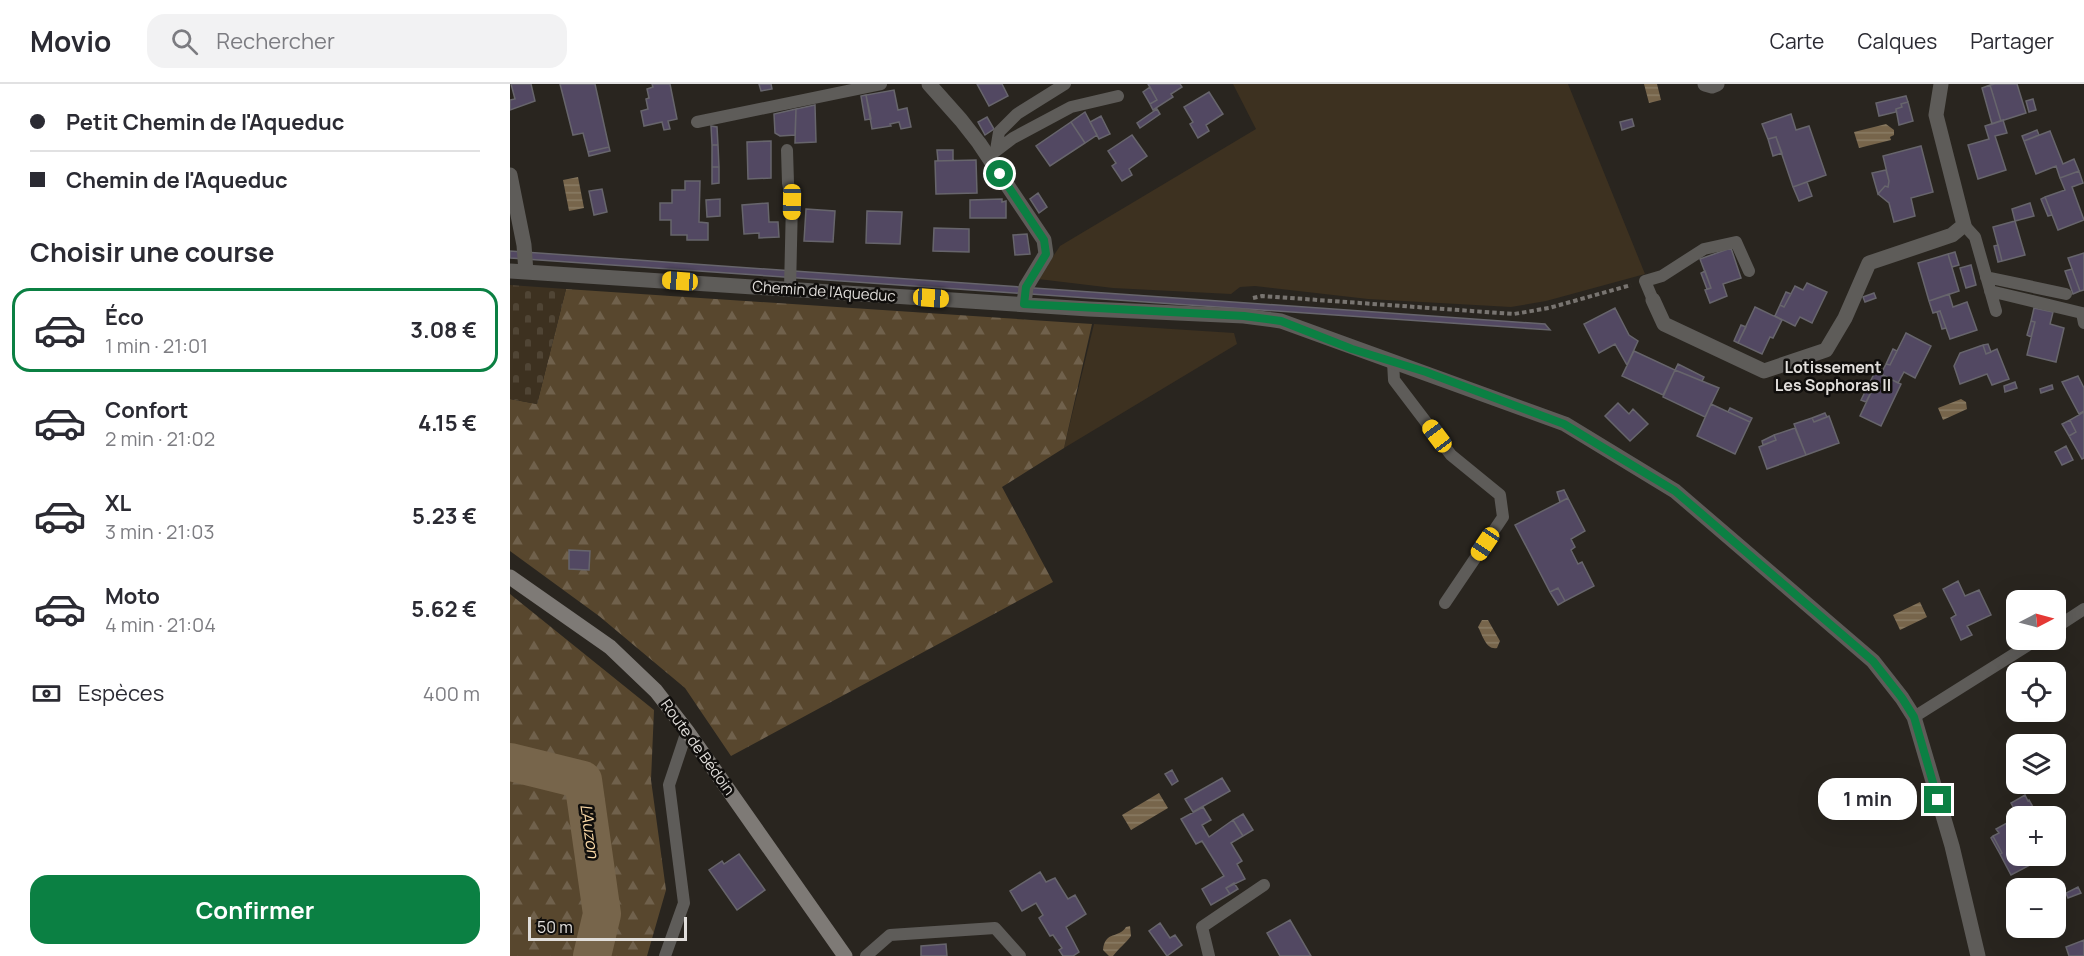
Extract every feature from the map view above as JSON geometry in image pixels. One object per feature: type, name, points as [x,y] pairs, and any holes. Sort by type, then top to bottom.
[{"type":"main road","name":"Route de Bédoin","points":[[510,577],[610,647],[656,691],[687,731],[845,956]]},
{"type":"street","points":[[929,84],[992,154],[1044,240],[1046,254],[1026,287],[1024,304]]},
{"type":"street","points":[[1704,84],[1712,87],[1717,84]]},
{"type":"street","points":[[1653,300],[1664,324],[1764,371],[1826,350],[1845,318],[1869,263],[1952,235],[1964,225],[1936,115],[1941,84]]},
{"type":"street","points":[[511,185],[524,245],[526,272]]},
{"type":"street","name":"Chemin de l'Aqueduc","points":[[510,271],[1244,316],[1281,321],[1352,349],[1564,424],[1675,491],[1873,661],[1902,698],[1914,717],[1952,846],[1978,956]]},
{"type":"lane","points":[[697,122],[880,84]]},
{"type":"lane","points":[[992,154],[999,132],[1011,120],[1065,84]]},
{"type":"lane","points":[[992,154],[1013,138],[1071,107],[1119,96]]},
{"type":"lane","points":[[787,150],[788,183],[792,202],[790,289]]},
{"type":"lane","points":[[1964,225],[1975,237],[1996,311]]},
{"type":"lane","points":[[1653,300],[1645,281],[1662,276],[1704,249],[1736,242],[1749,270]]},
{"type":"lane","points":[[1986,277],[2066,294]]},
{"type":"lane","points":[[1990,291],[2082,313],[2084,322]]},
{"type":"lane","points":[[1393,362],[1394,380],[1451,455],[1500,495],[1503,517],[1445,603]]},
{"type":"lane","points":[[2066,621],[2084,609]]},
{"type":"lane","points":[[1914,717],[2021,650]]},
{"type":"lane","points":[[665,956],[684,903],[669,785],[687,731]]},
{"type":"lane","points":[[1209,956],[1202,927],[1264,885]]},
{"type":"lane","points":[[866,956],[890,935],[995,928],[1020,956]]},
{"type":"path","points":[[1244,316],[1246,305],[1252,298],[1262,296],[1515,314],[1549,308],[1636,283]]},
{"type":"green space","points":[[1233,84],[1568,84],[1645,274],[1546,301],[1511,307],[1368,299],[1255,286],[1240,287],[1231,294],[1113,288],[1038,279],[1060,246],[1256,129]]},
{"type":"green space","points":[[510,285],[566,289],[537,404],[510,399]]},
{"type":"green space","points":[[566,289],[1092,324],[1064,448],[1002,487],[1053,582],[731,756],[685,688],[599,616],[510,551],[510,399],[537,404]]},
{"type":"green space","points":[[1094,324],[1234,333],[1237,344],[1064,448]]},
{"type":"green space","points":[[510,594],[654,710],[651,780],[666,890],[647,956],[510,956]]},
{"type":"shaded area","points":[[1644,84],[1657,84],[1661,100],[1649,103]]},
{"type":"shaded area","points":[[1886,124],[1894,130],[1894,135],[1890,137],[1891,140],[1859,148],[1854,132]]},
{"type":"shaded area","points":[[578,177],[584,208],[569,211],[563,180]]},
{"type":"shaded area","points":[[1961,399],[1966,402],[1967,409],[1943,420],[1938,408]]},
{"type":"shaded area","points":[[1920,602],[1927,617],[1900,630],[1893,615]]},
{"type":"shaded area","points":[[1482,620],[1488,620],[1500,641],[1497,648],[1487,645],[1483,638],[1478,627]]},
{"type":"shaded area","points":[[1159,793],[1168,808],[1131,830],[1122,815]]},
{"type":"shaded area","points":[[1130,926],[1131,936],[1113,956],[1109,956],[1103,950],[1106,940]]},
{"type":"building","points":[[511,84],[531,84],[535,101],[510,110],[510,100],[515,99]]},
{"type":"building","points":[[560,84],[595,84],[609,147],[588,152],[583,133],[573,135]]},
{"type":"building","points":[[652,84],[670,84],[677,119],[668,121],[670,129],[664,130],[662,122],[644,126],[641,111],[648,109],[647,89],[653,87]]},
{"type":"building","points":[[759,84],[771,84],[772,89],[761,91]]},
{"type":"building","points":[[977,84],[1002,84],[1008,96],[989,106]]},
{"type":"building","points":[[1148,84],[1180,84],[1182,87],[1171,94],[1173,97],[1153,110],[1150,104],[1157,100]]},
{"type":"building","points":[[2017,84],[2026,113],[2001,121],[1990,85]]},
{"type":"building","points":[[1990,85],[2001,121],[1992,124],[1982,88]]},
{"type":"building","points":[[1150,87],[1157,100],[1150,104],[1143,92]]},
{"type":"building","points":[[894,90],[898,110],[907,108],[911,127],[901,129],[899,122],[890,124],[891,126],[872,129],[866,95]]},
{"type":"building","points":[[1209,92],[1223,114],[1206,125],[1209,131],[1198,138],[1190,124],[1193,122],[1184,107]]},
{"type":"building","points":[[866,95],[871,119],[865,120],[861,96]]},
{"type":"building","points":[[1906,96],[1908,102],[1901,104],[1902,107],[1896,109],[1896,112],[1879,116],[1876,103]]},
{"type":"building","points":[[2033,99],[2036,110],[2029,112],[2026,101]]},
{"type":"building","points":[[1908,102],[1913,121],[1899,125],[1896,109]]},
{"type":"building","points":[[815,105],[816,142],[795,143],[796,109]]},
{"type":"building","points":[[796,109],[795,135],[780,136],[775,133],[774,114]]},
{"type":"building","points":[[1157,109],[1160,114],[1140,128],[1137,123]]},
{"type":"building","points":[[1085,112],[1097,135],[1085,143],[1071,122]]},
{"type":"building","points":[[1791,114],[1796,130],[1809,126],[1826,175],[1793,187],[1776,137],[1768,139],[1762,124]]},
{"type":"building","points":[[1101,116],[1110,134],[1099,139],[1090,122]]},
{"type":"building","points":[[987,117],[994,129],[985,135],[978,122]]},
{"type":"building","points":[[1632,119],[1634,126],[1622,130],[1620,122]]},
{"type":"building","points":[[2003,120],[2007,133],[1995,136],[2006,170],[1978,179],[1968,145],[1989,139],[1985,126]]},
{"type":"building","points":[[1071,122],[1085,143],[1050,166],[1036,146]]},
{"type":"building","points":[[711,126],[717,127],[718,145],[712,145]]},
{"type":"building","points":[[2037,130],[2039,135],[2024,141],[2022,136]]},
{"type":"building","points":[[2050,131],[2063,164],[2074,159],[2079,171],[2060,178],[2056,166],[2036,174],[2024,141]]},
{"type":"building","points":[[1132,135],[1147,156],[1129,169],[1132,175],[1122,181],[1112,166],[1116,163],[1108,151]]},
{"type":"building","points":[[1776,137],[1782,153],[1773,156],[1768,139]]},
{"type":"building","points":[[771,141],[771,178],[748,179],[747,142]]},
{"type":"building","points":[[712,145],[718,145],[719,167],[712,167]]},
{"type":"building","points":[[1921,146],[1933,192],[1911,198],[1915,216],[1894,222],[1889,203],[1878,194],[1885,186],[1888,187],[1889,181],[1883,156]]},
{"type":"building","points":[[609,147],[610,151],[589,156],[588,152]]},
{"type":"building","points":[[937,150],[953,150],[953,161],[938,161]]},
{"type":"building","points":[[976,160],[977,193],[936,194],[935,161]]},
{"type":"building","points":[[712,167],[719,167],[719,183],[712,184]]},
{"type":"building","points":[[1886,170],[1888,187],[1885,186],[1878,194],[1872,173]]},
{"type":"building","points":[[2079,171],[2083,183],[2072,187],[2084,220],[2058,230],[2045,197],[2065,190],[2060,178]]},
{"type":"building","points":[[685,181],[700,181],[699,222],[708,223],[708,240],[687,240],[687,235],[671,235],[671,220],[660,220],[660,203],[672,203],[672,190],[685,190]]},
{"type":"building","points":[[1807,182],[1812,196],[1799,201],[1793,187]]},
{"type":"building","points":[[602,189],[607,212],[594,215],[589,191]]},
{"type":"building","points":[[1038,193],[1047,207],[1039,213],[1030,199]]},
{"type":"building","points":[[2045,197],[2052,215],[2048,216],[2041,199]]},
{"type":"building","points":[[720,199],[720,216],[707,217],[706,200]]},
{"type":"building","points":[[1002,199],[1002,202],[1006,201],[1006,218],[970,218],[970,200]]},
{"type":"building","points":[[768,203],[769,222],[778,222],[779,237],[759,238],[759,233],[744,234],[742,205]]},
{"type":"building","points":[[2030,203],[2034,216],[2015,221],[2012,209]]},
{"type":"building","points":[[806,209],[835,211],[833,242],[804,241]]},
{"type":"building","points":[[867,211],[902,212],[900,244],[866,243]]},
{"type":"building","points":[[2015,221],[2025,255],[2002,261],[1993,227]]},
{"type":"building","points":[[934,228],[969,229],[969,252],[933,251]]},
{"type":"building","points":[[1027,234],[1030,254],[1015,255],[1013,235]]},
{"type":"building","points":[[1998,245],[2002,261],[1998,262],[1994,246]]},
{"type":"building","points":[[1731,248],[1741,278],[1723,284],[1727,296],[1710,303],[1705,290],[1711,288],[1700,259]]},
{"type":"building","points":[[510,251],[1545,324],[1550,330],[510,258]]},
{"type":"building","points":[[1955,252],[1959,265],[1952,267],[1948,254]]},
{"type":"building","points":[[2084,253],[2084,290],[2080,291],[2068,258]]},
{"type":"building","points":[[1948,254],[1959,291],[1929,301],[1918,263]]},
{"type":"building","points":[[1971,265],[1976,285],[1966,288],[1960,268]]},
{"type":"building","points":[[2072,269],[2080,291],[2073,294],[2065,271]]},
{"type":"building","points":[[1705,271],[1711,288],[1707,289],[1701,273]]},
{"type":"building","points":[[1807,283],[1827,292],[1812,323],[1800,317],[1795,326],[1775,316],[1780,305],[1784,307],[1795,286],[1803,290]]},
{"type":"building","points":[[1786,292],[1791,294],[1784,307],[1780,305]]},
{"type":"building","points":[[1874,293],[1876,298],[1865,302],[1863,297]]},
{"type":"building","points":[[1949,294],[1953,307],[1967,302],[1977,330],[1950,339],[1940,311],[1933,313],[1929,301]]},
{"type":"building","points":[[1755,307],[1782,320],[1762,354],[1738,343]]},
{"type":"building","points":[[1615,308],[1629,335],[1638,341],[1627,365],[1615,344],[1599,353],[1584,324]]},
{"type":"building","points":[[2034,308],[2053,312],[2050,324],[2064,328],[2056,362],[2027,355],[2035,322],[2031,321]]},
{"type":"building","points":[[1940,311],[1946,328],[1942,329],[1937,312]]},
{"type":"building","points":[[2031,321],[2035,322],[2031,337],[2027,335]]},
{"type":"building","points":[[1741,325],[1746,327],[1738,343],[1734,341]]},
{"type":"building","points":[[1906,333],[1931,346],[1915,378],[1904,372],[1898,383],[1881,374],[1886,364],[1890,365]]},
{"type":"building","points":[[1988,344],[1991,352],[1986,354],[1983,345]]},
{"type":"building","points":[[1983,345],[1986,354],[1997,349],[2009,379],[1992,385],[1987,374],[1960,384],[1954,366],[1960,353]]},
{"type":"building","points":[[1893,349],[1897,351],[1890,365],[1886,364]]},
{"type":"building","points":[[1634,351],[1675,370],[1663,395],[1622,376]]},
{"type":"building","points":[[1678,364],[1704,377],[1702,381],[1675,370]]},
{"type":"building","points":[[1675,370],[1719,388],[1705,417],[1663,397]]},
{"type":"building","points":[[1875,372],[1901,384],[1881,426],[1860,416],[1874,386],[1869,384]]},
{"type":"building","points":[[2078,376],[2084,388],[2084,411],[2079,414],[2062,382]]},
{"type":"building","points":[[2015,382],[2017,388],[2005,392],[2004,386]]},
{"type":"building","points":[[1869,384],[1874,386],[1866,402],[1861,400]]},
{"type":"building","points":[[2052,385],[2053,389],[2041,393],[2040,389]]},
{"type":"building","points":[[1618,403],[1629,414],[1633,409],[1648,424],[1630,441],[1605,416]]},
{"type":"building","points":[[1711,404],[1750,422],[1735,454],[1697,436]]},
{"type":"building","points":[[1730,408],[1752,418],[1750,422],[1728,412]]},
{"type":"building","points":[[2084,412],[2084,458],[2082,459],[2069,436],[2076,432],[2070,420]]},
{"type":"building","points":[[1825,413],[1827,417],[1814,422],[1812,418]]},
{"type":"building","points":[[1829,416],[1839,443],[1806,455],[1794,424],[1812,418],[1814,422]]},
{"type":"building","points":[[2070,420],[2076,432],[2069,436],[2062,424]]},
{"type":"building","points":[[1795,428],[1806,455],[1767,469],[1759,447],[1776,440],[1774,435]]},
{"type":"building","points":[[1774,435],[1776,440],[1763,445],[1762,441]]},
{"type":"building","points":[[2066,446],[2073,460],[2062,465],[2055,452]]},
{"type":"building","points":[[1564,490],[1568,498],[1560,502],[1557,492]]},
{"type":"building","points":[[1568,498],[1585,531],[1571,539],[1575,547],[1571,550],[1578,564],[1582,562],[1594,586],[1565,601],[1558,588],[1550,592],[1515,525]]},
{"type":"building","points":[[569,550],[590,551],[589,570],[569,569]]},
{"type":"building","points":[[1958,581],[1965,596],[1979,590],[1991,615],[1967,626],[1972,635],[1961,640],[1951,618],[1956,615],[1943,589]]},
{"type":"building","points":[[1558,588],[1565,601],[1558,605],[1550,592]]},
{"type":"building","points":[[1172,770],[1178,781],[1172,785],[1165,774]]},
{"type":"building","points":[[1222,778],[1230,791],[1193,812],[1185,799]]},
{"type":"building","points":[[2025,795],[2032,806],[2013,806],[2011,803]]},
{"type":"building","points":[[1203,807],[1211,820],[1202,825],[1209,837],[1233,820],[1243,836],[1231,843],[1242,861],[1237,864],[1245,879],[1226,888],[1230,894],[1211,905],[1202,889],[1224,876],[1202,841],[1196,844],[1181,819]]},
{"type":"building","points":[[1243,814],[1253,830],[1243,836],[1233,820]]},
{"type":"building","points":[[2006,824],[2006,865],[1993,836],[1999,833],[1996,829]]},
{"type":"building","points":[[1993,836],[2002,853],[2000,854],[1991,838]]},
{"type":"building","points":[[739,854],[765,890],[737,910],[709,870],[722,861],[724,864]]},
{"type":"building","points":[[2006,866],[2028,866],[2011,875]]},
{"type":"building","points":[[1040,872],[1046,882],[1055,878],[1068,899],[1075,895],[1086,914],[1066,927],[1079,952],[1073,956],[1063,956],[1059,950],[1062,948],[1053,935],[1050,936],[1039,918],[1043,915],[1036,903],[1022,911],[1010,891]]},
{"type":"building","points":[[1234,883],[1238,889],[1230,894],[1226,888]]},
{"type":"building","points":[[2078,887],[2081,893],[2068,898],[2066,893]]},
{"type":"building","points":[[1290,920],[1311,956],[1280,956],[1267,933]]},
{"type":"building","points":[[1160,923],[1170,938],[1175,935],[1182,945],[1167,956],[1149,931]]},
{"type":"building","points":[[2084,940],[2084,956],[2069,956],[2066,947]]},
{"type":"building","points":[[946,944],[947,956],[921,956],[921,946]]},
{"type":"waterway","name":"L'Auzon","points":[[510,762],[583,780],[602,914],[592,956]]},
{"type":"district","name":"Lotissement Les Sophoras II","points":[[1833,376]]},
{"type":"route","points":[[1000,174],[1044,240],[1046,254],[1026,287],[1024,304],[1244,316],[1281,321],[1352,349],[1426,372],[1564,424],[1675,491],[1873,661],[1914,717],[1938,800]]}]
